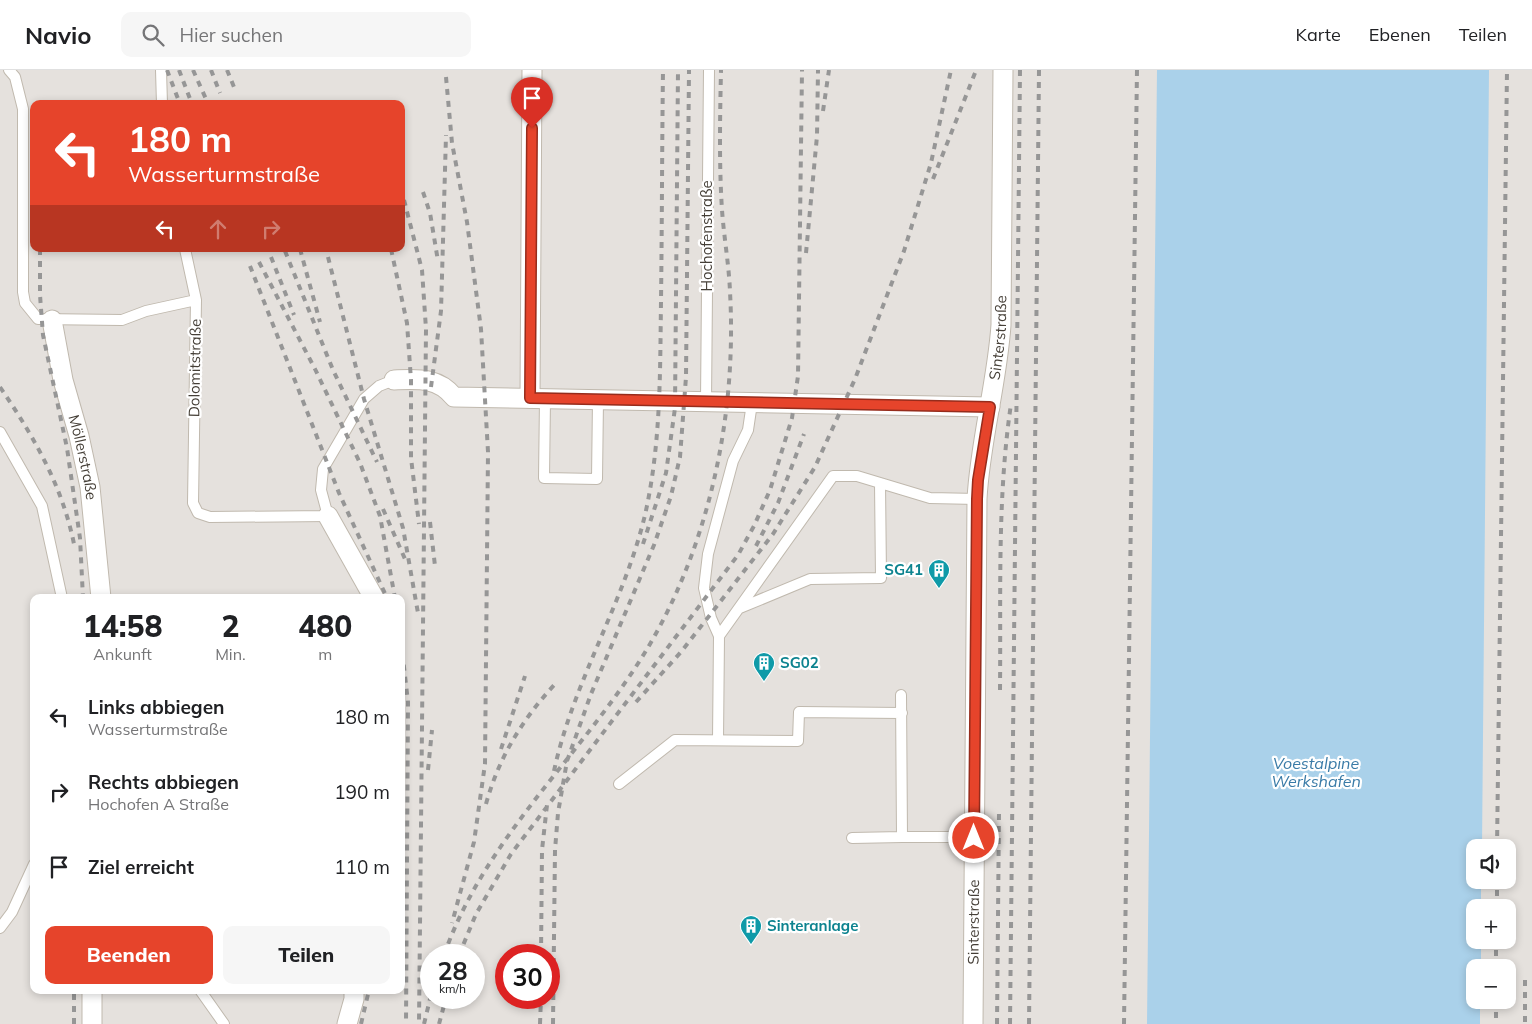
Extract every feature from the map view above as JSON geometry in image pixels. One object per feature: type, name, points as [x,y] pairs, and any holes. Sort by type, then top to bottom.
[{"type":"street","points":[[532,70],[538,398]]},
{"type":"street","name":"Sinterstraße","points":[[973,1024],[977,499],[978,480],[998,367],[1001,326],[1003,70]]},
{"type":"street","name":"Möllerstraße","points":[[52,320],[63,380],[79,436],[90,487],[101,594]]},
{"type":"street","points":[[394,380],[414,379],[436,383],[446,387],[454,397],[990,407]]},
{"type":"street","points":[[328,516],[372,594]]},
{"type":"street","points":[[92,994],[92,1024]]},
{"type":"street","points":[[347,1024],[354,994]]},
{"type":"lane","name":"Dolomitstraße","points":[[9,70],[15,77],[23,109],[23,292],[28,308],[38,319],[122,320],[146,310],[196,300],[193,503],[198,513],[210,517],[328,516]]},
{"type":"lane","points":[[161,70],[163,74],[162,100]]},
{"type":"lane","name":"Hochofenstraße","points":[[706,402],[709,70]]},
{"type":"lane","points":[[186,252],[196,300]]},
{"type":"lane","points":[[328,516],[321,490],[323,469],[364,400],[379,386],[394,380]]},
{"type":"lane","points":[[538,398],[544,478],[597,479],[598,400]]},
{"type":"lane","points":[[718,740],[720,636],[711,618],[704,588],[708,554],[733,461],[748,430],[752,403]]},
{"type":"lane","points":[[0,432],[42,506],[61,594]]},
{"type":"lane","points":[[720,636],[833,476],[857,476],[930,498],[977,499]]},
{"type":"lane","points":[[740,608],[810,579],[881,578],[880,483]]},
{"type":"lane","points":[[901,695],[902,838]]},
{"type":"lane","points":[[619,784],[675,740],[798,742],[799,712],[902,713]]},
{"type":"lane","points":[[852,838],[974,838]]},
{"type":"lane","points":[[0,928],[12,912],[30,873]]},
{"type":"lane","points":[[203,994],[224,1024]]},
{"type":"shaded area","points":[[0,70],[1532,70],[1532,1024],[0,1024]]},
{"type":"water","name":"Voestalpine Werkshafen","points":[[1157,70],[1489,70],[1482,839],[1466,839],[1466,889],[1481,889],[1481,899],[1466,899],[1466,949],[1481,949],[1481,959],[1466,959],[1466,1009],[1480,1009],[1480,1024],[1147,1024]]},
{"type":"railway","points":[[167,70],[178,100]]},
{"type":"railway","points":[[179,70],[190,100]]},
{"type":"railway","points":[[193,70],[206,99]]},
{"type":"railway","points":[[211,70],[220,93]]},
{"type":"railway","points":[[227,70],[234,87]]},
{"type":"railway","points":[[554,771],[573,706],[625,580],[636,548],[650,488],[657,435],[660,382],[663,70]]},
{"type":"railway","points":[[643,544],[666,473],[675,408],[678,70]]},
{"type":"railway","points":[[553,1024],[555,850],[558,813],[567,761],[591,694],[654,545],[671,496],[680,457],[686,377],[689,70]]},
{"type":"railway","points":[[449,944],[462,913],[484,873],[508,836],[619,692],[644,654],[667,613],[686,570],[702,526],[714,480],[723,433],[729,386],[731,339],[729,282],[721,193],[721,70]]},
{"type":"railway","points":[[464,944],[476,914],[511,854],[738,555],[754,526],[770,490],[792,418],[798,376],[802,70]]},
{"type":"railway","points":[[806,253],[817,136],[818,70]]},
{"type":"railway","points":[[823,111],[829,70]]},
{"type":"railway","points":[[636,702],[681,652],[773,534],[815,467],[855,379],[904,251],[931,163],[951,70]]},
{"type":"railway","points":[[1010,1024],[1020,70]]},
{"type":"railway","points":[[1029,1024],[1039,70]]},
{"type":"railway","points":[[1124,1024],[1137,70]]},
{"type":"railway","points":[[1497,839],[1507,70]]},
{"type":"railway","points":[[933,179],[975,73]]},
{"type":"railway","points":[[446,77],[452,143],[467,222],[481,329],[488,452],[485,764],[474,842],[452,923]]},
{"type":"railway","points":[[431,387],[441,311],[446,135]]},
{"type":"railway","points":[[423,192],[430,213],[438,261]]},
{"type":"railway","points":[[405,204],[422,270],[426,329],[419,1024]]},
{"type":"railway","points":[[40,252],[40,295],[43,335],[67,448],[80,538],[83,594]]},
{"type":"railway","points":[[285,252],[333,370],[377,462]]},
{"type":"railway","points":[[301,252],[320,322]]},
{"type":"railway","points":[[392,252],[407,323],[411,380],[411,458],[419,524]]},
{"type":"railway","points":[[271,257],[294,315]]},
{"type":"railway","points":[[328,257],[364,399],[403,528],[418,613]]},
{"type":"railway","points":[[259,262],[315,369],[360,463],[380,516],[394,594]]},
{"type":"railway","points":[[250,266],[339,493],[385,594]]},
{"type":"railway","points":[[0,387],[24,424],[45,462],[62,502],[74,544]]},
{"type":"railway","points":[[1000,690],[1002,511],[1011,404]]},
{"type":"railway","points":[[756,546],[778,503],[804,434]]},
{"type":"railway","points":[[383,509],[405,559]]},
{"type":"railway","points":[[430,522],[435,566]]},
{"type":"railway","points":[[405,676],[408,702],[406,1024]]},
{"type":"railway","points":[[501,749],[525,676]]},
{"type":"railway","points":[[486,804],[498,770],[513,740],[532,711],[555,684]]},
{"type":"railway","points":[[428,770],[432,730]]},
{"type":"railway","points":[[541,944],[542,850],[547,805]]},
{"type":"railway","points":[[997,1024],[999,811]]},
{"type":"railway","points":[[1497,889],[1497,899]]},
{"type":"railway","points":[[1496,949],[1496,959]]},
{"type":"railway","points":[[1525,980],[1525,1024]]},
{"type":"railway","points":[[74,994],[74,1024]]},
{"type":"railway","points":[[361,1024],[368,994]]},
{"type":"railway","points":[[424,1024],[428,1009]]},
{"type":"railway","points":[[439,1024],[443,1009]]},
{"type":"railway","points":[[540,1024],[541,1009]]},
{"type":"railway","points":[[1496,1009],[1496,1024]]},
{"type":"place","name":"SG41","points":[[939,589]]},
{"type":"place","name":"SG02","points":[[764,682]]},
{"type":"place","name":"Sinteranlage","points":[[751,945]]},
{"type":"route","points":[[532,128],[530,398],[990,407],[983,444],[977,499],[974,838]]}]
